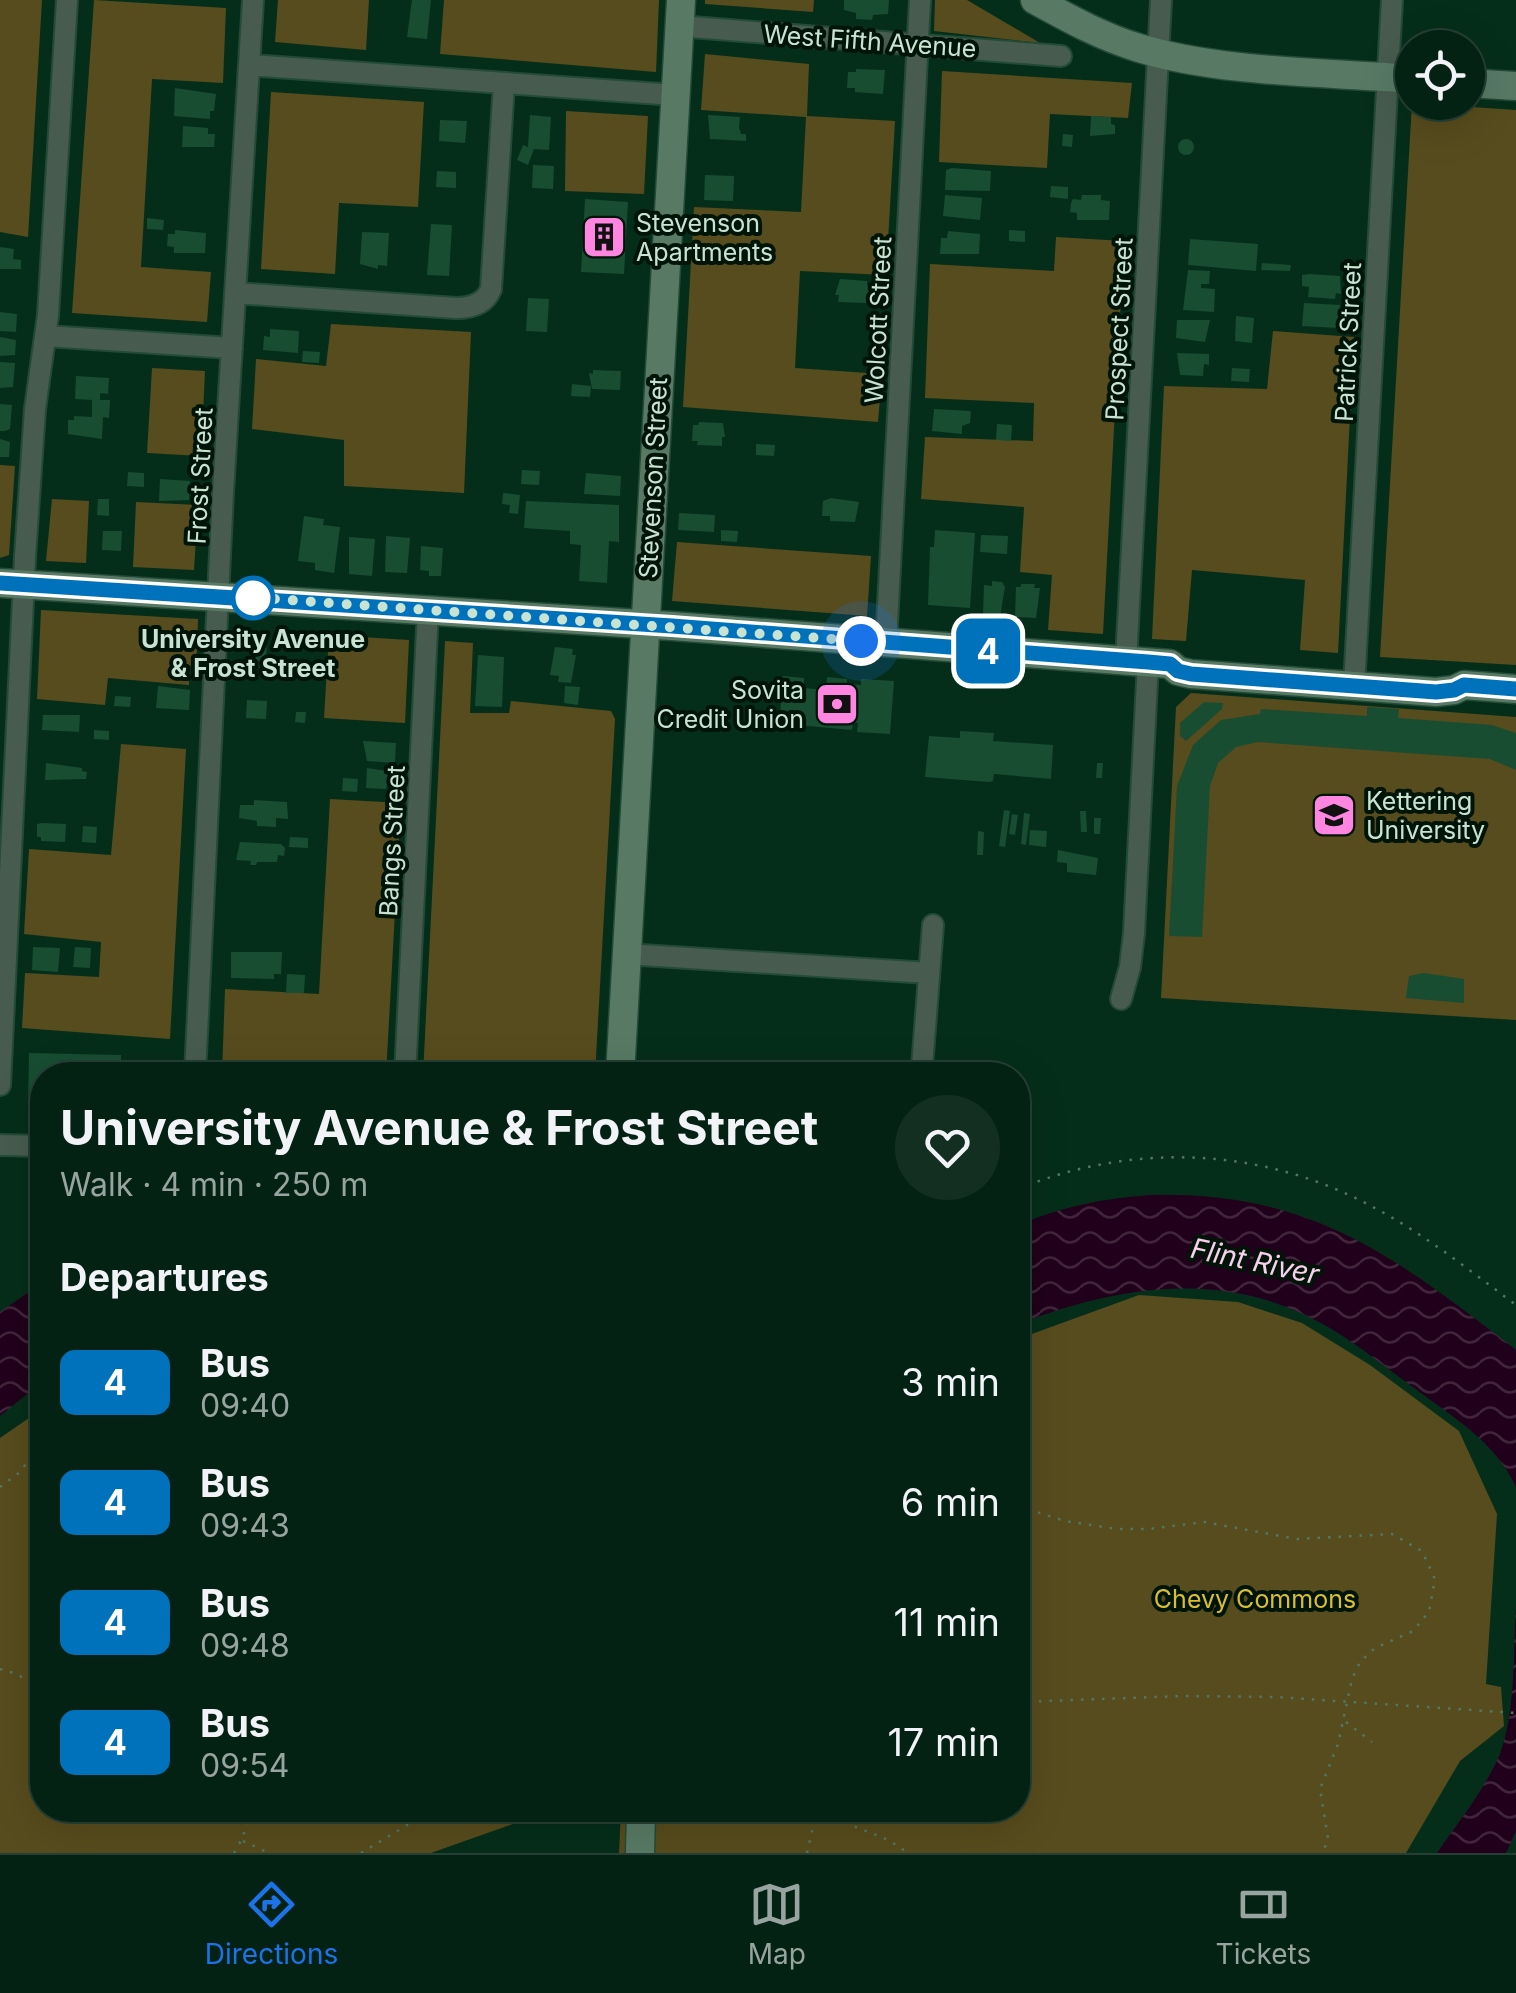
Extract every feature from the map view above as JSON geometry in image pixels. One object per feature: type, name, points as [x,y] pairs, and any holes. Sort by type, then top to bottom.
[{"type":"street","points":[[0,1085],[12,584],[46,336],[67,0]]},
{"type":"street","name":"Frost Street","points":[[196,1062],[253,0]]},
{"type":"street","name":"Wolcott Street","points":[[886,642],[920,0]]},
{"type":"street","points":[[1035,0],[1098,32],[1159,53],[1395,78]]},
{"type":"street","name":"Prospect Street","points":[[1120,999],[1130,967],[1134,934],[1148,662],[1161,0]]},
{"type":"street","name":"Patrick Street","points":[[1392,0],[1395,30]]},
{"type":"street","name":"West Fifth Avenue","points":[[680,13],[918,45],[1061,56]]},
{"type":"street","name":"Stevenson Street","points":[[621,1062],[680,13]]},
{"type":"street","points":[[249,66],[675,95]]},
{"type":"street","points":[[235,293],[446,307],[472,306],[483,300],[492,284],[504,83]]},
{"type":"street","points":[[1485,84],[1516,86]]},
{"type":"street","name":"Patrick Street","points":[[1355,677],[1397,120]]},
{"type":"street","points":[[46,336],[232,348]]},
{"type":"street","points":[[12,584],[886,642],[1148,662],[1191,674],[1355,677],[1442,692],[1464,685],[1516,688]]},
{"type":"street","name":"Bangs Street","points":[[406,1062],[428,610]]},
{"type":"street","points":[[922,1062],[933,925]]},
{"type":"street","points":[[625,954],[929,973]]},
{"type":"street","points":[[0,1145],[30,1146]]},
{"type":"street","points":[[640,1853],[641,1822]]},
{"type":"path","points":[[1030,1185],[1071,1171],[1154,1155],[1191,1156],[1272,1169],[1312,1180],[1373,1206],[1516,1305]]},
{"type":"path","points":[[0,1487],[20,1472],[30,1458]]},
{"type":"path","points":[[1030,1510],[1065,1522],[1106,1528],[1149,1529],[1204,1522],[1297,1539],[1392,1534],[1408,1540],[1422,1552],[1433,1570],[1431,1608],[1416,1628],[1378,1646],[1360,1662],[1350,1684],[1344,1721],[1320,1788],[1328,1838],[1323,1853]]},
{"type":"path","points":[[0,1668],[30,1683]]},
{"type":"path","points":[[1030,1702],[1184,1696],[1516,1713]]},
{"type":"path","points":[[1344,1721],[1372,1742]]},
{"type":"path","points":[[234,1853],[246,1822]]},
{"type":"path","points":[[361,1853],[412,1822]]},
{"type":"path","points":[[807,1853],[815,1822]]},
{"type":"path","points":[[844,1822],[886,1838],[908,1853]]},
{"type":"path","points":[[241,1840],[269,1853]]},
{"type":"green space","points":[[0,0],[42,0],[28,237],[0,232]]},
{"type":"green space","points":[[94,0],[226,8],[223,83],[152,79],[141,267],[211,272],[207,322],[72,313]]},
{"type":"green space","points":[[278,0],[369,0],[366,50],[275,42]]},
{"type":"green space","points":[[444,0],[659,0],[656,72],[440,54]]},
{"type":"green space","points":[[705,0],[814,0],[813,12],[705,4]]},
{"type":"green space","points":[[935,0],[967,0],[1040,43],[934,31]]},
{"type":"green space","points":[[705,54],[809,64],[807,116],[895,121],[886,275],[800,271],[795,368],[882,374],[878,422],[683,407],[694,207],[801,212],[806,117],[701,110]]},
{"type":"green space","points":[[942,71],[1132,83],[1128,118],[1050,114],[1047,168],[939,162]]},
{"type":"green space","points":[[271,92],[424,102],[418,207],[339,203],[335,274],[261,269]]},
{"type":"green space","points":[[1485,108],[1516,110],[1516,665],[1380,657],[1411,120],[1485,120]]},
{"type":"green space","points":[[566,111],[648,116],[644,194],[565,191]]},
{"type":"green space","points":[[1056,237],[1124,241],[1103,634],[1048,630],[1052,575],[1020,572],[1024,507],[921,499],[925,437],[1033,441],[1034,403],[925,398],[930,264],[1054,271]]},
{"type":"green space","points":[[331,324],[471,332],[464,493],[344,486],[344,440],[252,429],[256,359],[326,366]]},
{"type":"green space","points":[[1273,331],[1354,337],[1338,653],[1300,650],[1305,580],[1192,570],[1186,641],[1152,639],[1164,386],[1267,389]]},
{"type":"green space","points":[[152,368],[205,371],[201,456],[147,453]]},
{"type":"green space","points":[[0,465],[15,466],[9,555],[0,558]]},
{"type":"green space","points":[[52,499],[89,501],[86,563],[46,561]]},
{"type":"green space","points":[[136,502],[198,505],[194,570],[133,567]]},
{"type":"green space","points":[[677,542],[871,556],[867,616],[672,601]]},
{"type":"green space","points":[[41,610],[198,619],[197,652],[189,669],[189,685],[108,678],[105,705],[37,699]]},
{"type":"green space","points":[[329,635],[409,640],[405,723],[324,718]]},
{"type":"green space","points":[[445,641],[473,643],[470,713],[509,713],[511,701],[611,711],[615,719],[596,1062],[424,1062]]},
{"type":"green space","points":[[1191,693],[1516,717],[1516,1020],[1161,998],[1176,707]]},
{"type":"green space","points":[[121,744],[186,749],[170,1039],[22,1028],[25,973],[99,977],[101,942],[24,934],[29,849],[111,855]]},
{"type":"green space","points":[[330,799],[401,803],[387,1062],[222,1062],[225,989],[319,994]]},
{"type":"green space","name":"Chevy Commons","points":[[1139,1295],[1238,1302],[1302,1323],[1370,1365],[1459,1431],[1497,1514],[1486,1684],[1501,1687],[1504,1726],[1460,1761],[1406,1853],[619,1853],[620,1822],[1030,1822],[1030,1335]]},
{"type":"green space","points":[[30,1417],[30,1822],[518,1822],[431,1853],[0,1853],[0,1438]]},
{"type":"water","name":"Flint River","points":[[1207,1197],[1258,1204],[1348,1236],[1430,1286],[1516,1350],[1516,1487],[1497,1456],[1457,1420],[1344,1337],[1282,1305],[1207,1289],[1169,1289],[1093,1300],[1030,1320],[1030,1220],[1116,1198]]},
{"type":"water","points":[[30,1291],[30,1392],[0,1416],[0,1312]]},
{"type":"water","points":[[1516,1606],[1516,1831],[1506,1853],[1437,1853],[1500,1754],[1511,1700]]},
{"type":"building","points":[[412,0],[431,0],[427,39],[407,37]]},
{"type":"building","points":[[844,0],[889,0],[888,14],[873,15],[872,20],[856,19],[856,13],[844,10]]},
{"type":"building","points":[[885,70],[883,94],[847,88],[848,72]]},
{"type":"building","points":[[175,88],[216,94],[210,119],[174,116]]},
{"type":"building","points":[[530,115],[551,117],[549,150],[534,149],[528,165],[517,160],[523,145],[528,147]]},
{"type":"building","points":[[708,115],[740,117],[739,127],[741,134],[746,134],[746,141],[710,139]]},
{"type":"building","points":[[1091,116],[1111,117],[1115,134],[1090,136]]},
{"type":"building","points":[[440,120],[467,121],[465,143],[439,141]]},
{"type":"building","points":[[183,126],[208,128],[208,134],[215,134],[214,147],[182,147]]},
{"type":"building","points":[[1063,134],[1073,135],[1072,147],[1062,146]]},
{"type":"building","points":[[1186,139],[1194,147],[1186,155],[1178,147]]},
{"type":"building","points":[[533,165],[554,166],[553,189],[532,188]]},
{"type":"building","points":[[946,170],[991,171],[990,191],[945,190]]},
{"type":"building","points":[[437,171],[456,172],[456,188],[436,187]]},
{"type":"building","points":[[705,175],[734,176],[733,201],[704,200]]},
{"type":"building","points":[[1051,186],[1068,187],[1068,199],[1050,197]]},
{"type":"building","points":[[945,195],[982,198],[980,220],[943,216]]},
{"type":"building","points":[[1082,195],[1101,195],[1101,200],[1110,201],[1109,220],[1077,220],[1077,213],[1070,212],[1071,203],[1073,199],[1081,200]]},
{"type":"building","name":"Stevenson Apartments","points":[[585,199],[628,202],[624,274],[581,272]]},
{"type":"building","points":[[147,218],[164,220],[163,230],[147,229]]},
{"type":"building","points":[[431,224],[452,225],[449,276],[427,275]]},
{"type":"building","points":[[175,230],[206,233],[205,253],[174,253],[174,247],[167,246],[168,234],[175,234]]},
{"type":"building","points":[[1009,230],[1025,231],[1025,242],[1009,241]]},
{"type":"building","points":[[948,231],[980,234],[979,254],[940,254],[941,238],[947,238]]},
{"type":"building","points":[[362,232],[389,233],[387,266],[378,265],[378,269],[360,264]]},
{"type":"building","points":[[1190,239],[1258,244],[1256,271],[1188,265]]},
{"type":"building","points":[[0,247],[14,249],[13,259],[21,260],[21,269],[0,269]]},
{"type":"building","points":[[1262,263],[1291,265],[1290,271],[1261,270]]},
{"type":"building","points":[[1188,270],[1210,271],[1209,284],[1201,284],[1201,288],[1215,289],[1214,312],[1183,310]]},
{"type":"building","points":[[1302,275],[1340,276],[1341,294],[1336,293],[1335,299],[1308,297],[1309,287],[1302,286]]},
{"type":"building","points":[[840,279],[867,281],[867,285],[873,286],[873,300],[838,302],[839,295],[835,295]]},
{"type":"building","points":[[528,298],[549,299],[547,332],[526,331]]},
{"type":"building","points":[[1304,303],[1340,305],[1338,328],[1302,326]]},
{"type":"building","points":[[0,312],[17,314],[16,332],[0,331]]},
{"type":"building","points":[[1236,316],[1254,318],[1252,343],[1235,341]]},
{"type":"building","points":[[1177,320],[1210,320],[1205,342],[1176,338]]},
{"type":"building","points":[[270,329],[299,331],[298,353],[263,350],[264,336],[270,337]]},
{"type":"building","points":[[0,337],[16,340],[15,355],[0,356]]},
{"type":"building","points":[[303,351],[320,352],[319,363],[302,362]]},
{"type":"building","points":[[1177,353],[1209,354],[1203,376],[1180,375]]},
{"type":"building","points":[[0,362],[15,363],[13,387],[0,388]]},
{"type":"building","points":[[1232,368],[1250,369],[1249,382],[1231,381]]},
{"type":"building","points":[[593,370],[621,371],[620,390],[592,389],[589,373],[593,374]]},
{"type":"building","points":[[76,376],[109,378],[108,394],[100,393],[100,400],[110,400],[109,418],[103,417],[102,439],[68,434],[68,420],[74,420],[74,416],[92,417],[92,400],[75,399]]},
{"type":"building","points":[[572,384],[591,386],[590,397],[571,396]]},
{"type":"building","points":[[0,404],[12,405],[10,429],[5,431],[0,431]]},
{"type":"building","points":[[934,409],[971,411],[970,423],[962,426],[962,434],[932,431]]},
{"type":"building","points":[[723,423],[722,446],[697,445],[698,441],[692,441],[693,425]]},
{"type":"building","points":[[997,424],[1012,425],[1011,441],[996,440]]},
{"type":"building","points":[[0,439],[10,442],[9,457],[0,457]]},
{"type":"building","points":[[756,444],[775,445],[774,456],[756,455]]},
{"type":"building","points":[[522,470],[540,471],[539,485],[521,484]]},
{"type":"building","points":[[128,472],[144,473],[144,487],[127,486]]},
{"type":"building","points":[[586,473],[621,476],[620,496],[584,494]]},
{"type":"building","points":[[160,479],[190,481],[189,500],[159,501]]},
{"type":"building","points":[[503,493],[520,495],[518,514],[509,513],[510,505],[502,504]]},
{"type":"building","points":[[831,498],[859,502],[855,522],[830,521],[830,516],[822,516],[823,501]]},
{"type":"building","points":[[98,499],[109,499],[109,516],[97,515]]},
{"type":"building","points":[[526,501],[619,505],[619,542],[609,541],[607,583],[579,581],[581,545],[570,544],[570,531],[524,528]]},
{"type":"building","points":[[679,513],[715,515],[714,532],[678,530]]},
{"type":"building","points":[[304,516],[324,519],[323,525],[340,527],[334,573],[315,570],[315,563],[298,561]]},
{"type":"building","points":[[721,530],[738,531],[737,542],[721,541]]},
{"type":"building","points":[[935,530],[975,533],[970,608],[928,605],[930,547],[934,547]]},
{"type":"building","points":[[103,531],[122,531],[121,551],[102,550]]},
{"type":"building","points":[[981,535],[1008,536],[1007,554],[980,552]]},
{"type":"building","points":[[386,536],[410,538],[407,573],[385,572]]},
{"type":"building","points":[[349,537],[375,539],[372,576],[349,574]]},
{"type":"building","points":[[421,546],[443,548],[441,576],[429,576],[429,571],[420,570]]},
{"type":"building","points":[[992,581],[1002,582],[1005,587],[1000,617],[983,616],[984,585],[992,586]]},
{"type":"building","points":[[1021,584],[1040,588],[1036,618],[1015,617],[1016,587]]},
{"type":"building","points":[[251,632],[266,633],[267,668],[249,667]]},
{"type":"building","points":[[555,647],[573,649],[572,655],[576,655],[571,683],[558,682],[559,676],[550,675]]},
{"type":"building","points":[[478,655],[504,657],[502,707],[475,706]]},
{"type":"building","name":"Sovita Credit Union","points":[[783,676],[804,678],[804,688],[826,690],[827,677],[861,685],[861,679],[894,681],[890,734],[857,732],[858,723],[853,722],[852,730],[787,724],[788,715],[780,714]]},
{"type":"building","points":[[158,686],[190,690],[189,710],[156,708]]},
{"type":"building","points":[[565,686],[580,687],[578,705],[564,703]]},
{"type":"building","points":[[115,696],[131,697],[130,707],[114,706]]},
{"type":"building","points":[[247,700],[267,701],[266,719],[246,718]]},
{"type":"building","points":[[1204,702],[1223,703],[1222,709],[1186,741],[1180,736],[1180,723]]},
{"type":"building","points":[[1367,707],[1399,709],[1398,718],[1492,725],[1516,733],[1516,770],[1490,759],[1258,742],[1236,747],[1218,763],[1210,786],[1202,937],[1169,936],[1177,786],[1193,745],[1221,720],[1260,714],[1261,709],[1367,716]]},
{"type":"building","points":[[296,712],[306,712],[305,723],[295,722]]},
{"type":"building","points":[[43,715],[80,715],[79,732],[42,730]]},
{"type":"building","points":[[94,730],[109,731],[109,740],[94,739]]},
{"type":"building","points":[[960,731],[994,733],[993,741],[1053,745],[1051,779],[994,774],[989,782],[925,777],[929,736],[960,738]]},
{"type":"building","points":[[363,741],[396,743],[395,763],[367,761]]},
{"type":"building","points":[[46,763],[82,768],[87,772],[86,779],[45,780]]},
{"type":"building","points":[[1097,763],[1103,763],[1102,778],[1096,778]]},
{"type":"building","points":[[367,768],[394,772],[393,785],[386,789],[366,788]]},
{"type":"building","points":[[343,778],[358,779],[357,792],[342,791]]},
{"type":"building","points":[[254,800],[287,802],[288,819],[276,818],[276,827],[257,826],[257,821],[239,818],[240,805],[254,805]]},
{"type":"building","points":[[1004,810],[1010,811],[1005,847],[999,846]]},
{"type":"building","points":[[1080,811],[1086,811],[1087,832],[1081,832]]},
{"type":"building","points":[[1024,813],[1030,814],[1026,845],[1021,844]]},
{"type":"building","points":[[1012,814],[1018,815],[1015,835],[1009,834]]},
{"type":"building","points":[[1094,818],[1101,818],[1100,834],[1094,834]]},
{"type":"building","points":[[37,824],[66,824],[65,842],[41,841]]},
{"type":"building","points":[[83,826],[97,827],[96,843],[82,842]]},
{"type":"building","points":[[1030,830],[1047,831],[1046,847],[1029,845]]},
{"type":"building","points":[[978,831],[984,832],[983,855],[977,855]]},
{"type":"building","points":[[290,837],[308,838],[308,848],[289,847]]},
{"type":"building","points":[[240,842],[281,844],[284,856],[278,855],[277,862],[250,865],[251,861],[236,860]]},
{"type":"building","points":[[1058,850],[1098,858],[1096,875],[1067,872],[1067,863],[1057,862]]},
{"type":"building","points":[[33,947],[60,948],[58,972],[32,970]]},
{"type":"building","points":[[75,947],[91,948],[90,968],[73,967]]},
{"type":"building","points":[[231,952],[282,952],[281,974],[274,974],[274,979],[231,978]]},
{"type":"building","points":[[1424,973],[1464,979],[1464,1003],[1406,998],[1409,976]]},
{"type":"building","points":[[287,974],[305,975],[304,993],[286,993]]},
{"type":"building","points":[[29,1053],[121,1055],[121,1062],[30,1062],[28,1104]]},
{"type":"bus line","name":"4","points":[[0,583],[672,626],[1148,662],[1170,664],[1191,674],[1442,692],[1464,685],[1516,689]]},
{"type":"place","name":"Stevenson Apartments","points":[[604,237]]},
{"type":"place","name":"University Avenue & Frost Street","points":[[253,598]]},
{"type":"place","name":"Sovita Credit Union","points":[[837,704]]},
{"type":"place","name":"Kettering University","points":[[1334,815]]},
{"type":"route","points":[[253,598],[246,597],[861,641]]}]
